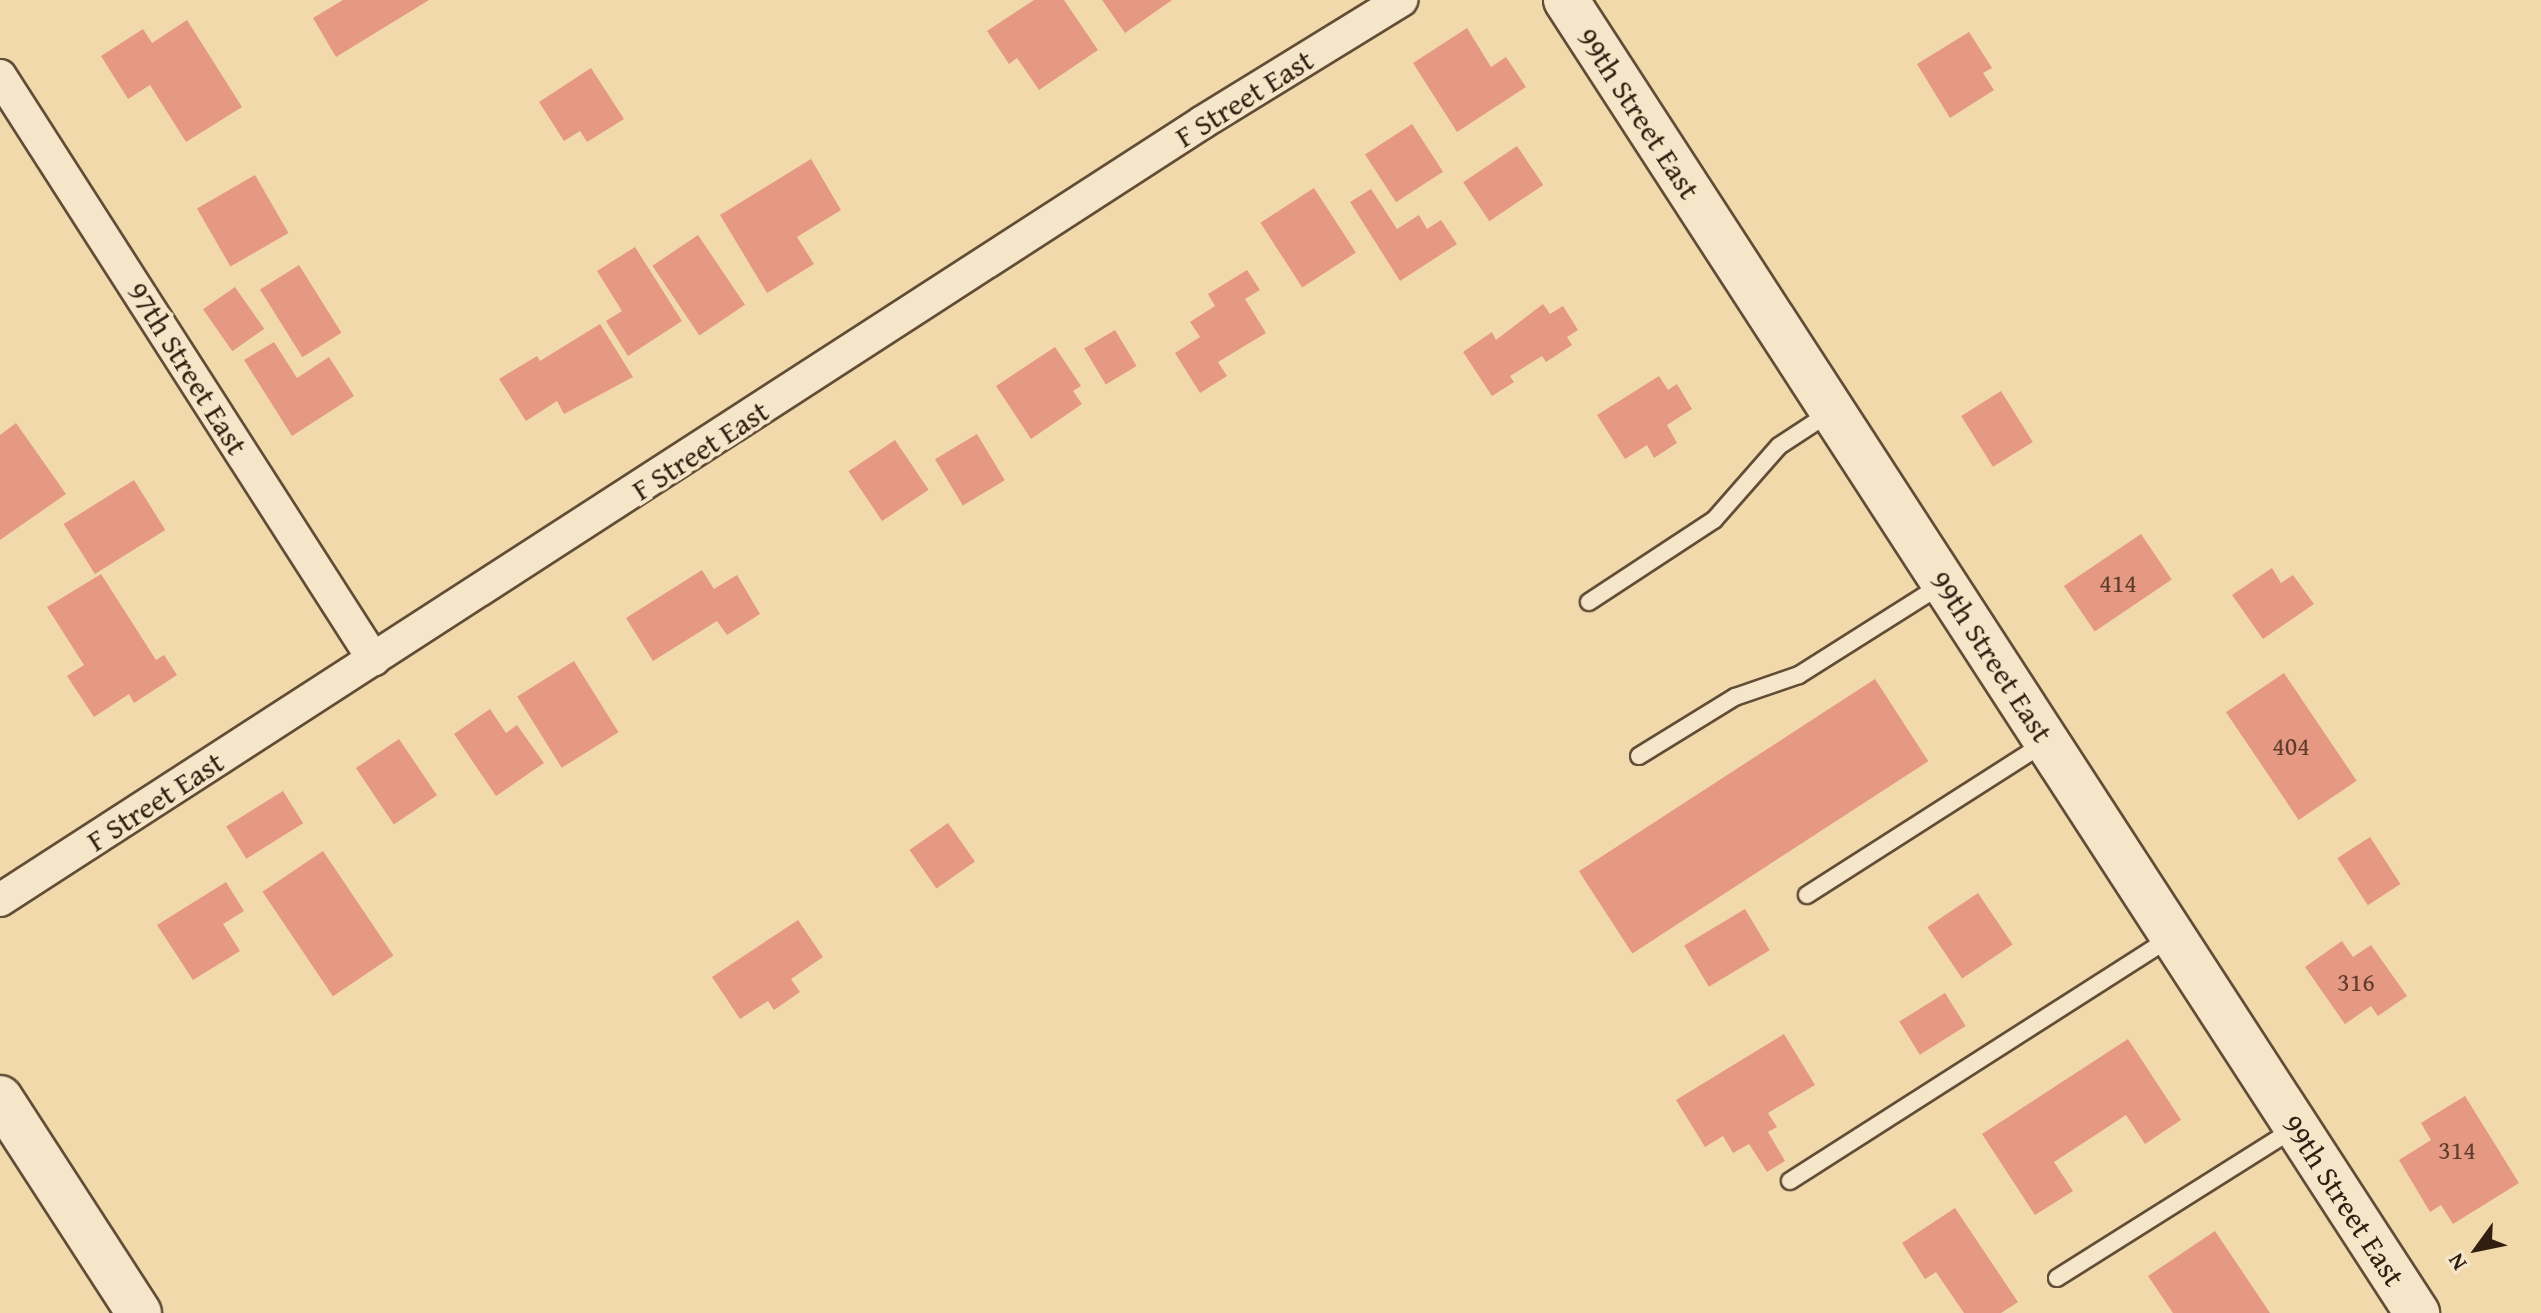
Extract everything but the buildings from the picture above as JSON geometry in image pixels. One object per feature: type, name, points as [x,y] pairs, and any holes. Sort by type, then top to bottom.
[{"type":"street","name":"F Street East","points":[[0,900],[1203,122],[1401,0]]},
{"type":"street","name":"99th Street East","points":[[1566,0],[2417,1313]]},
{"type":"street","name":"97th Street East","points":[[0,76],[374,660]]},
{"type":"street","points":[[0,1098],[139,1313]]},
{"type":"lane","points":[[1589,602],[1714,520],[1779,446],[1832,411]]},
{"type":"lane","points":[[1639,756],[1735,697],[1799,675],[1944,583]]},
{"type":"lane","points":[[1807,895],[2047,742]]},
{"type":"lane","points":[[1790,1181],[2172,936]]},
{"type":"lane","points":[[2057,1278],[2297,1127]]}]
